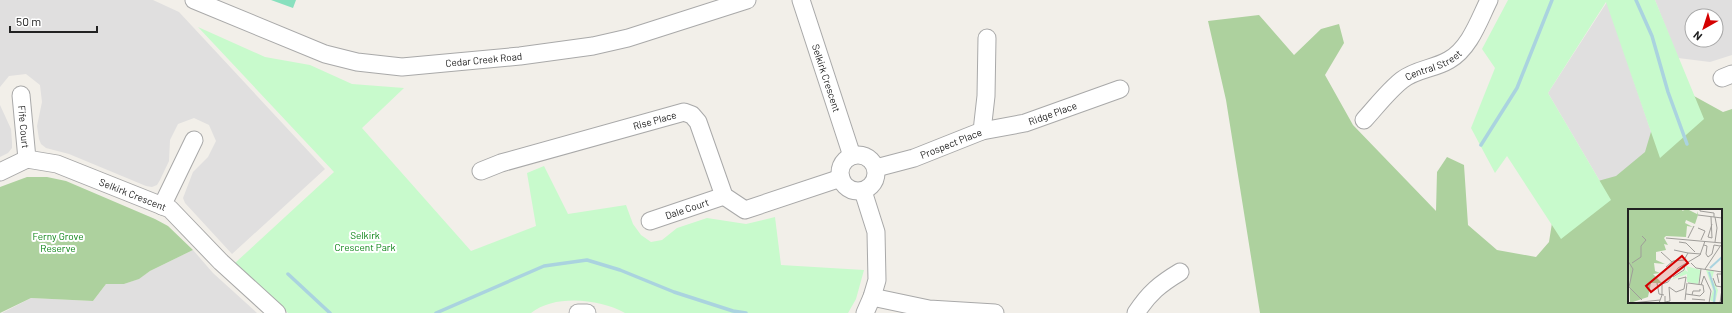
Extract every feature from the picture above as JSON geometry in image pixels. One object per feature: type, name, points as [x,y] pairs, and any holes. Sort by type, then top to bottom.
[{"type":"street","name":"Cedar Creek Road","points":[[194,0],[325,54],[356,62],[402,67],[520,56],[593,46],[628,38],[747,0]]},
{"type":"street","name":"Selkirk Crescent","points":[[801,0],[852,156]]},
{"type":"street","name":"Central Street","points":[[1364,120],[1402,80],[1414,72],[1449,61],[1457,54],[1471,38],[1489,0]]},
{"type":"street","name":"Prospect Place","points":[[876,168],[914,158],[982,131],[986,96],[987,38]]},
{"type":"street","name":"Ridge Place","points":[[982,131],[1025,123],[1120,89]]},
{"type":"street","name":"Fife Court","points":[[21,95],[27,159]]},
{"type":"street","name":"Rise Place","points":[[481,171],[501,163],[684,112],[692,115],[698,122],[724,196]]},
{"type":"street","points":[[162,206],[194,140]]},
{"type":"street","points":[[852,156],[867,157],[876,168],[874,182],[863,191],[852,190],[847,187],[841,178],[842,165],[852,156]]},
{"type":"street","name":"Selkirk Crescent","points":[[27,159],[58,164],[162,206],[177,215],[222,262],[277,313]]},
{"type":"street","points":[[0,172],[27,159]]},
{"type":"street","points":[[724,196],[745,210],[841,178]]},
{"type":"street","points":[[863,191],[876,232],[877,280],[865,313]]},
{"type":"street","name":"Dale Court","points":[[650,221],[724,196]]},
{"type":"street","points":[[1136,313],[1146,298],[1159,285],[1180,272]]},
{"type":"street","points":[[872,297],[929,309],[995,313]]},
{"type":"street","points":[[578,313],[587,313]]},
{"type":"shaded area","points":[[0,0],[153,0],[179,12],[325,169],[232,254],[185,203],[183,198],[193,172],[208,157],[216,141],[209,125],[194,118],[178,124],[170,140],[169,161],[157,185],[152,187],[146,186],[69,154],[46,148],[41,144],[37,126],[42,102],[40,85],[26,74],[9,76],[0,87]]},
{"type":"shaded area","points":[[1655,0],[1732,0],[1732,55],[1710,62],[1678,58]]},
{"type":"shaded area","points":[[1607,2],[1660,158],[1611,200],[1548,93]]},
{"type":"shaded area","points":[[0,105],[11,129],[12,148],[8,153],[0,157]]},
{"type":"shaded area","points":[[193,250],[213,273],[257,313],[2,313],[31,298],[93,301],[106,284],[124,284],[138,279],[150,271]]},
{"type":"green space","points":[[271,0],[296,0],[293,8]]},
{"type":"green space","points":[[1508,0],[1655,0],[1704,119],[1660,158],[1606,2],[1548,93],[1611,200],[1561,239],[1507,156],[1495,173],[1471,128],[1495,68],[1482,49]]},
{"type":"green space","points":[[1259,15],[1294,55],[1321,29],[1339,24],[1344,43],[1325,75],[1353,125],[1436,211],[1437,172],[1447,157],[1464,165],[1468,225],[1497,250],[1536,257],[1549,242],[1552,223],[1598,181],[1616,176],[1645,152],[1661,98],[1674,85],[1723,112],[1732,109],[1732,313],[1260,313],[1226,100],[1208,21]]},
{"type":"green space","name":"Selkirk Crescent Park","points":[[198,27],[265,57],[310,65],[352,84],[404,88],[362,128],[471,251],[536,226],[527,173],[544,166],[568,214],[626,205],[633,224],[641,235],[651,242],[662,240],[677,228],[707,218],[746,224],[775,217],[781,265],[864,270],[856,299],[848,313],[625,313],[603,304],[565,301],[552,303],[531,313],[288,313],[235,263],[334,172]]},
{"type":"green space","name":"Ferny Grove Reserve","points":[[27,177],[47,177],[66,181],[155,219],[168,226],[193,250],[150,271],[139,279],[124,284],[106,284],[93,301],[31,298],[0,313],[0,187]]},
{"type":"waterway","points":[[1481,145],[1517,88],[1552,0]]},
{"type":"waterway","points":[[1636,0],[1652,36],[1668,92],[1687,144]]},
{"type":"waterway","points":[[436,313],[544,266],[587,260],[620,270],[674,292],[733,311],[746,313]]},
{"type":"waterway","points":[[288,274],[330,313]]}]
